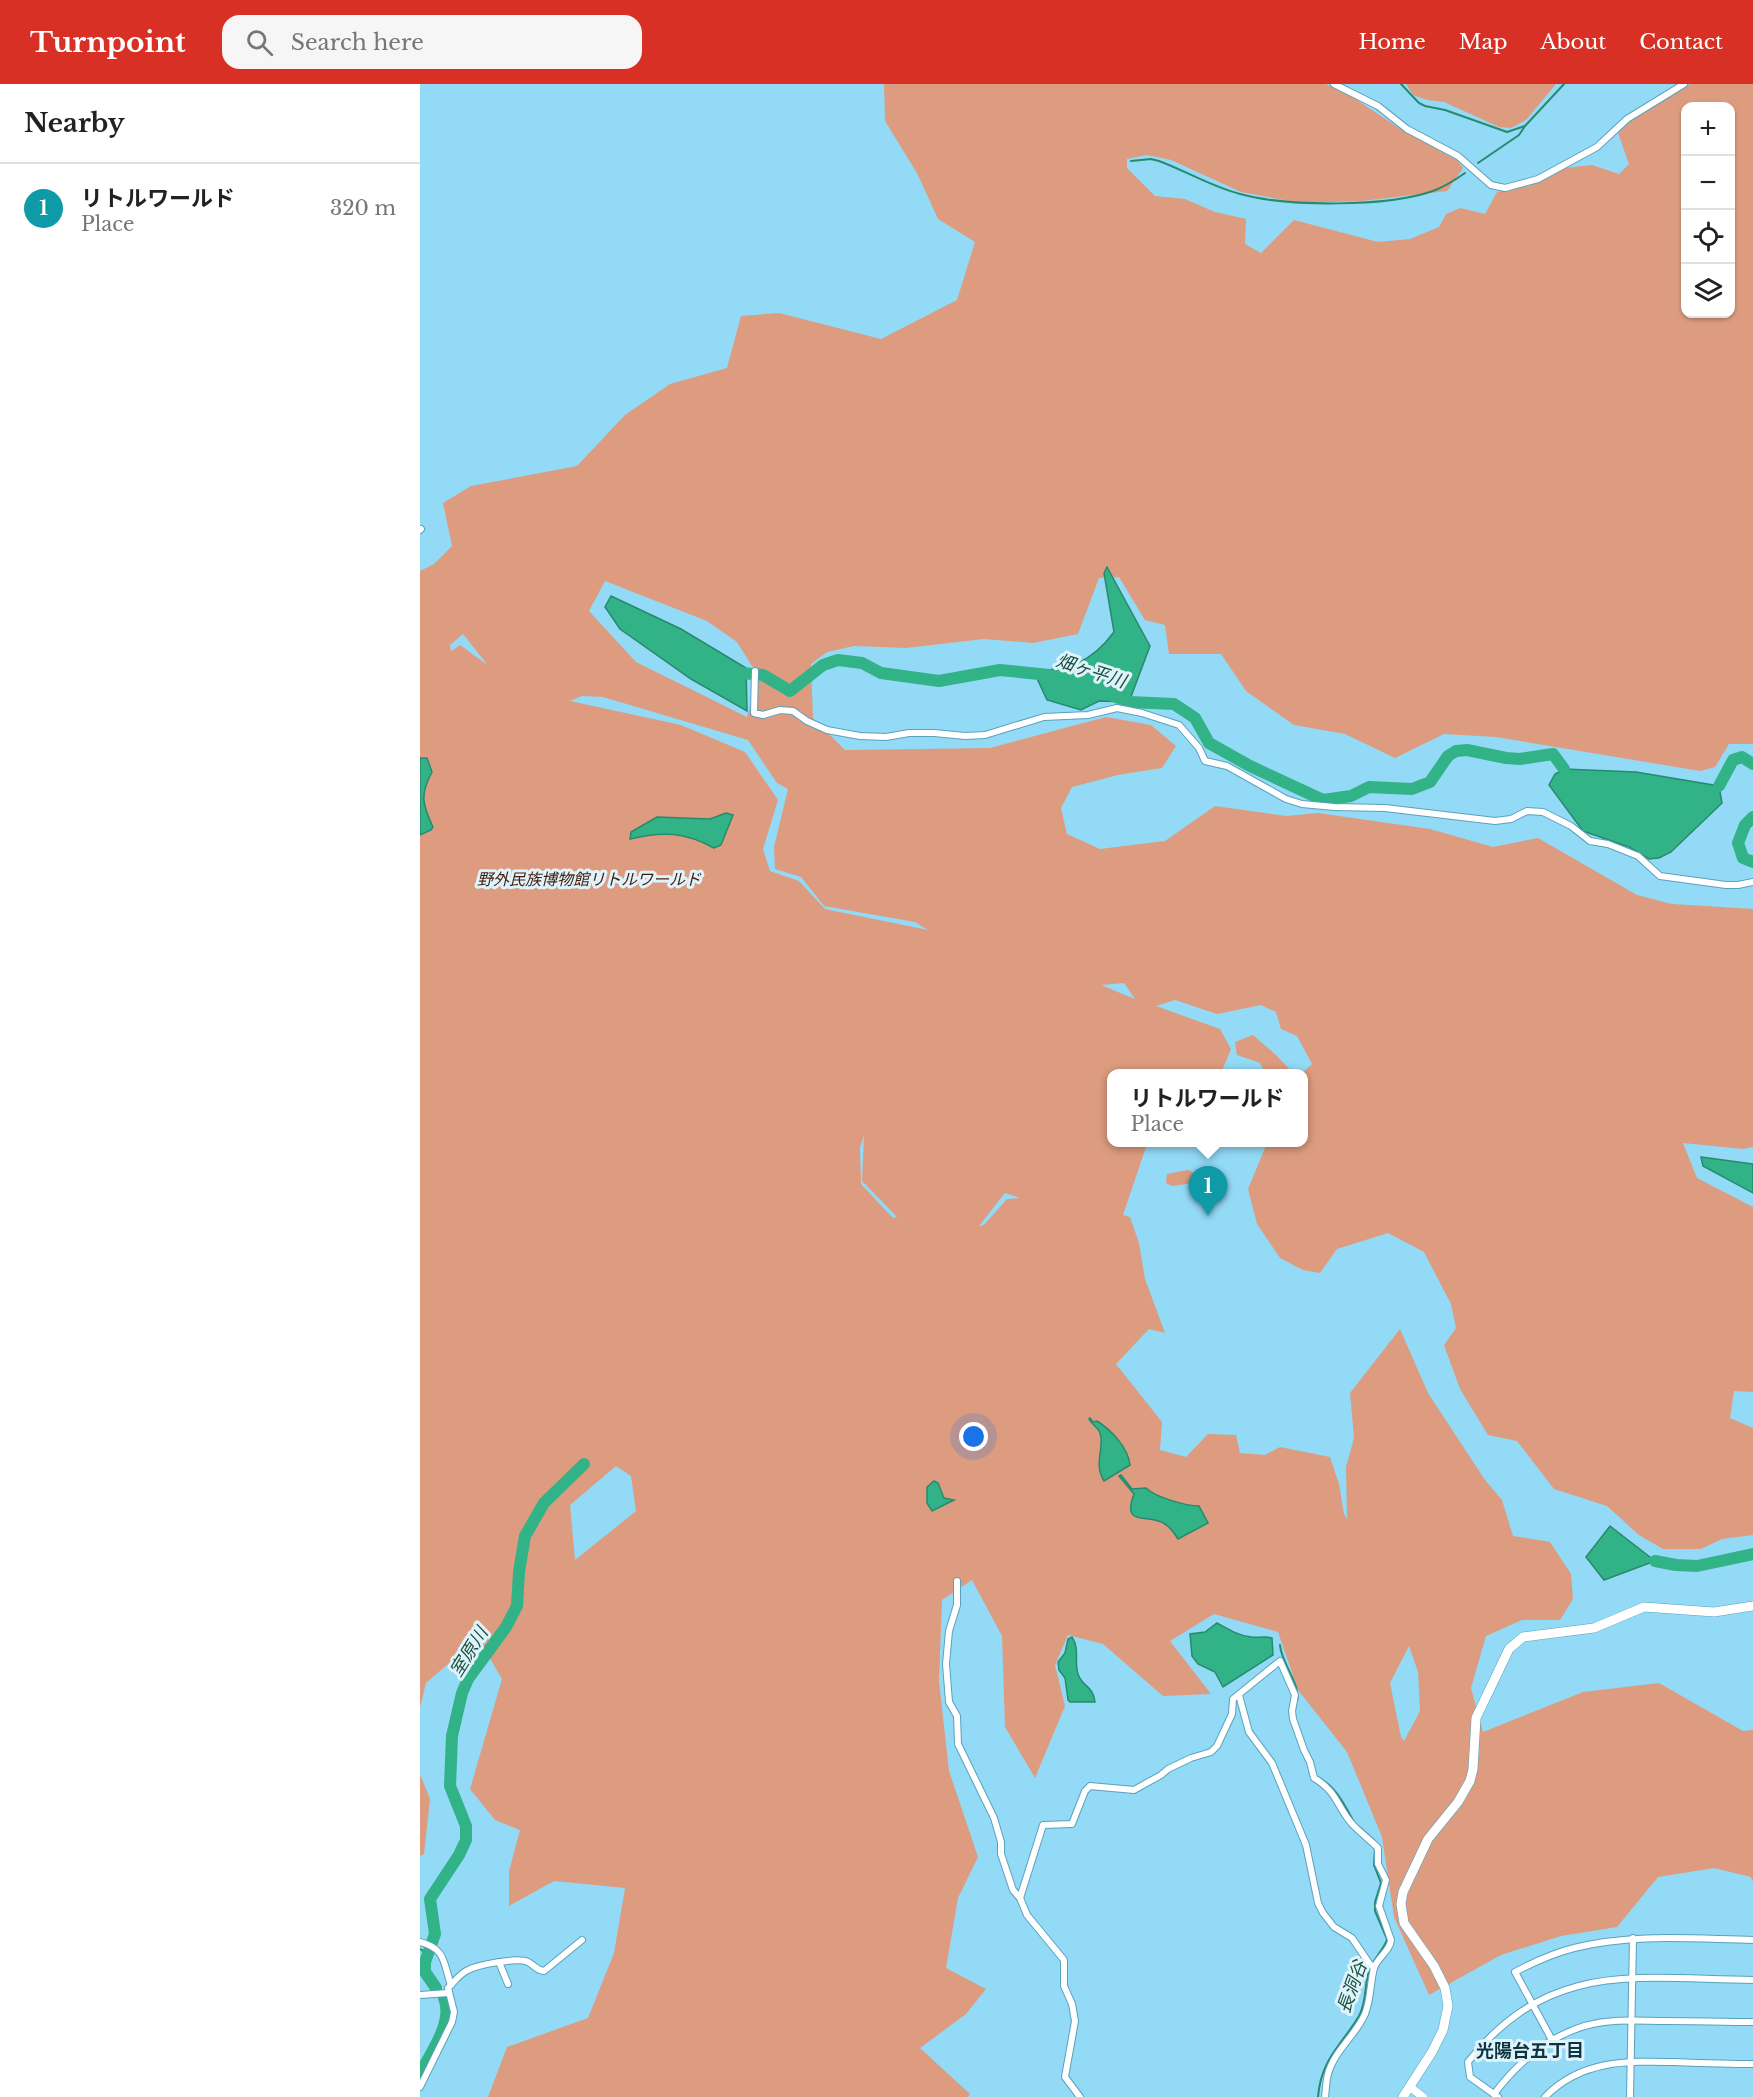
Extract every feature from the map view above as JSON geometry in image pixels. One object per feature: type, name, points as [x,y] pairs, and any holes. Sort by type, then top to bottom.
[{"type":"main road","points":[[1403,2097],[1443,2030],[1448,2006],[1445,1988],[1434,1966],[1404,1923],[1401,1899],[1405,1884],[1428,1839],[1458,1802],[1471,1778],[1476,1718],[1504,1657],[1519,1639],[1536,1634],[1594,1628],[1644,1607],[1714,1612],[1753,1606]]},
{"type":"street","points":[[1334,84],[1378,106],[1407,129],[1458,156],[1485,181],[1505,188],[1538,179],[1597,147],[1627,119],[1684,84]]},
{"type":"street","points":[[755,671],[754,713],[764,715],[780,710],[794,711],[807,722],[827,730],[860,736],[886,737],[925,733],[985,735],[1044,717],[1088,715],[1117,708],[1179,725],[1199,748],[1205,761],[1227,766],[1286,799],[1302,804],[1385,808],[1495,821],[1511,819],[1534,810],[1558,818],[1590,841],[1608,844],[1638,856],[1660,876],[1738,885],[1753,882]]},
{"type":"street","points":[[957,1581],[957,1605],[949,1630],[946,1664],[949,1702],[957,1716],[958,1744],[994,1818],[1001,1842],[1001,1854],[1014,1890],[1027,1915],[1064,1960],[1064,1986],[1072,2004],[1075,2020],[1065,2077],[1080,2097]]},
{"type":"street","points":[[1020,1898],[1043,1825],[1072,1824],[1085,1791],[1090,1786],[1134,1790],[1176,1765],[1211,1752],[1217,1746],[1232,1714],[1233,1699],[1280,1661],[1295,1695],[1293,1719],[1304,1750],[1311,1762],[1314,1778],[1324,1784],[1337,1798],[1353,1825],[1378,1848],[1378,1864],[1386,1880],[1379,1906],[1391,1940],[1390,1946],[1371,1966],[1365,2012],[1328,2073],[1325,2097]]},
{"type":"street","points":[[1239,1695],[1249,1732],[1272,1763],[1306,1845],[1318,1903],[1334,1927],[1352,1938],[1371,1966]]},
{"type":"street","points":[[1552,2040],[1515,1972],[1540,1959],[1575,1947],[1633,1938],[1753,1940]]},
{"type":"street","points":[[1630,2097],[1633,1938]]},
{"type":"street","points":[[420,2087],[452,2022],[454,2012],[448,1988],[467,1970],[513,1960],[527,1961],[538,1970],[544,1971],[582,1940]]},
{"type":"street","points":[[424,1943],[440,1951],[451,1985]]},
{"type":"street","points":[[499,1962],[508,1984]]},
{"type":"street","points":[[1753,1980],[1609,1979],[1581,1984],[1533,2003],[1505,2022],[1483,2043],[1468,2062],[1470,2077],[1496,2095],[1504,2079],[1534,2051],[1552,2040],[1589,2025],[1614,2020],[1753,2022]]},
{"type":"street","points":[[420,1995],[448,1993]]},
{"type":"street","points":[[1545,2097],[1563,2081],[1578,2072],[1606,2064],[1631,2061],[1753,2064]]},
{"type":"street","points":[[1410,2087],[1423,2097]]},
{"type":"green space","name":"野外民族博物館リトルワールド","points":[[884,84],[1326,84],[1351,96],[1405,132],[1457,160],[1463,168],[1447,191],[1362,201],[1300,203],[1241,192],[1171,160],[1147,155],[1127,159],[1127,168],[1155,196],[1185,199],[1215,212],[1246,219],[1245,244],[1261,253],[1294,220],[1378,242],[1410,239],[1439,227],[1446,214],[1460,208],[1485,214],[1497,192],[1529,186],[1564,168],[1592,165],[1619,174],[1629,164],[1618,133],[1631,120],[1690,84],[1753,84],[1753,744],[1729,744],[1715,767],[1700,771],[1496,737],[1444,734],[1395,758],[1345,734],[1294,725],[1246,691],[1221,654],[1169,654],[1165,625],[1145,620],[1119,577],[1099,578],[1078,634],[1033,643],[984,639],[906,648],[854,646],[827,652],[811,664],[813,718],[845,750],[990,748],[1106,717],[1151,725],[1176,746],[1162,768],[1118,775],[1072,787],[1061,808],[1067,834],[1100,849],[1165,841],[1215,806],[1286,816],[1318,813],[1430,829],[1493,847],[1538,838],[1637,895],[1672,904],[1753,909],[1753,1147],[1743,1149],[1683,1143],[1697,1178],[1753,1207],[1753,1392],[1734,1391],[1730,1418],[1753,1428],[1753,1535],[1722,1539],[1701,1549],[1663,1549],[1639,1535],[1607,1506],[1554,1489],[1517,1441],[1488,1435],[1460,1389],[1444,1345],[1456,1328],[1451,1304],[1424,1252],[1388,1233],[1337,1249],[1320,1273],[1303,1270],[1280,1258],[1257,1224],[1248,1189],[1265,1147],[1308,1147],[1306,1069],[1312,1064],[1297,1036],[1281,1029],[1276,1012],[1261,1005],[1217,1014],[1175,1000],[1156,1006],[1220,1029],[1231,1049],[1223,1069],[1107,1069],[1107,1147],[1146,1147],[1123,1215],[1130,1217],[1139,1243],[1145,1279],[1165,1333],[1149,1329],[1116,1364],[1162,1422],[1160,1450],[1186,1457],[1208,1434],[1236,1435],[1240,1453],[1265,1455],[1280,1447],[1330,1457],[1347,1519],[1346,1467],[1354,1438],[1350,1393],[1400,1329],[1428,1393],[1485,1480],[1502,1500],[1513,1536],[1550,1542],[1571,1574],[1573,1599],[1560,1620],[1522,1620],[1486,1636],[1471,1688],[1483,1732],[1583,1692],[1659,1683],[1743,1731],[1753,1730],[1753,1882],[1751,1877],[1714,1868],[1658,1877],[1617,1927],[1561,1936],[1501,1955],[1429,1995],[1394,1917],[1382,1837],[1347,1752],[1298,1690],[1278,1632],[1214,1614],[1170,1641],[1211,1694],[1163,1696],[1103,1644],[1068,1635],[1055,1665],[1065,1706],[1035,1778],[1005,1727],[1002,1636],[972,1580],[942,1600],[939,1681],[949,1771],[978,1857],[958,1898],[946,1968],[986,1989],[966,2014],[920,2048],[970,2094],[968,2097],[488,2097],[507,2047],[588,2018],[614,1953],[625,1888],[554,1881],[509,1906],[509,1871],[520,1830],[495,1820],[470,1789],[502,1679],[478,1638],[426,1683],[420,1708],[420,571],[434,564],[452,546],[443,503],[471,486],[577,466],[625,415],[670,384],[727,368],[741,316],[779,313],[881,339],[957,300],[975,242],[938,219],[917,173],[885,121]],"holes":[[[605,581],[707,621],[737,642],[752,666],[761,670],[747,717],[636,662],[589,611]],[[463,634],[486,663],[486,664],[460,645],[451,651],[450,645]],[[582,696],[603,697],[748,740],[777,783],[788,789],[774,847],[775,869],[801,877],[824,906],[915,922],[928,930],[825,909],[799,881],[770,871],[763,849],[778,800],[745,752],[681,725],[570,701]],[[1124,983],[1135,999],[1101,985]],[[864,1135],[862,1181],[897,1217],[893,1218],[861,1184],[860,1148]],[[1005,1193],[1020,1198],[1007,1199],[984,1225],[979,1226]],[[616,1466],[631,1476],[636,1511],[575,1560],[570,1505]],[[1409,1646],[1418,1672],[1420,1711],[1404,1741],[1401,1737],[1390,1683]]]},
{"type":"green space","points":[[1406,84],[1556,84],[1526,120],[1511,128],[1499,127],[1444,102],[1413,95]]},
{"type":"green space","points":[[1253,1035],[1289,1069],[1263,1069],[1260,1063],[1237,1055],[1235,1042]]},
{"type":"green space","points":[[1188,1170],[1195,1173],[1193,1183],[1172,1186],[1166,1183],[1167,1174]]},
{"type":"green space","points":[[420,1774],[430,1799],[424,1854],[420,1856]]},
{"type":"water","points":[[1107,567],[1150,646],[1129,702],[1099,701],[1081,710],[1047,700],[1034,672],[1070,666],[1079,662],[1097,651],[1114,632],[1104,573]]},
{"type":"water","points":[[611,596],[681,629],[746,668],[747,711],[691,679],[620,629],[605,607]]},
{"type":"water","points":[[420,758],[427,758],[432,772],[424,799],[433,827],[420,835]]},
{"type":"water","points":[[1564,769],[1636,772],[1719,786],[1722,803],[1671,852],[1659,858],[1649,859],[1629,847],[1583,831],[1549,785],[1555,774]]},
{"type":"water","points":[[726,813],[733,815],[721,845],[714,848],[673,834],[630,839],[631,832],[657,817],[710,819]]},
{"type":"water","points":[[1701,1157],[1753,1164],[1753,1193],[1703,1166]]},
{"type":"water","points":[[1090,1418],[1113,1434],[1129,1458],[1130,1465],[1104,1481],[1099,1468],[1100,1433]]},
{"type":"water","points":[[1121,1475],[1132,1489],[1146,1488],[1156,1495],[1199,1506],[1208,1523],[1178,1539],[1165,1524],[1134,1516],[1131,1505],[1134,1494],[1119,1476]]},
{"type":"water","points":[[934,1481],[938,1483],[944,1498],[954,1500],[932,1511],[927,1503],[927,1487]]},
{"type":"water","points":[[1610,1526],[1655,1561],[1604,1580],[1586,1557]]},
{"type":"water","points":[[1217,1623],[1242,1635],[1272,1638],[1273,1655],[1223,1687],[1215,1672],[1198,1664],[1192,1656],[1190,1634],[1205,1632]]},
{"type":"water","points":[[1072,1637],[1076,1646],[1078,1674],[1092,1692],[1095,1702],[1070,1702],[1068,1700],[1065,1678],[1059,1670],[1058,1662],[1065,1653],[1068,1639]]},
{"type":"waterway","points":[[1401,84],[1419,103],[1425,106],[1445,110],[1507,132],[1525,126],[1564,84]]},
{"type":"waterway","points":[[1478,163],[1519,135],[1525,126]]},
{"type":"waterway","points":[[1131,161],[1151,159],[1159,161],[1240,194],[1310,203],[1364,202],[1413,196],[1437,189],[1465,173]]},
{"type":"waterway","name":"畑ヶ平川","points":[[731,672],[763,675],[790,691],[823,665],[838,660],[862,663],[881,673],[939,681],[1000,670],[1049,675]]},
{"type":"waterway","name":"畑ヶ平川","points":[[1113,696],[1129,702],[1174,704],[1195,718],[1209,743],[1250,766],[1323,800],[1351,796],[1369,787],[1412,789],[1430,782],[1448,756],[1456,751],[1467,750],[1520,759],[1553,754],[1564,769]]},
{"type":"waterway","points":[[1719,786],[1733,760],[1742,757],[1753,764]]},
{"type":"waterway","points":[[1753,817],[1745,825],[1738,843],[1743,858],[1753,862]]},
{"type":"waterway","name":"室原川","points":[[436,1988],[425,1972],[425,1962],[435,1934],[430,1899],[459,1855],[466,1840],[466,1826],[450,1786],[452,1736],[462,1693],[468,1679],[506,1627],[517,1606],[519,1572],[525,1536],[544,1503],[584,1464]]},
{"type":"waterway","points":[[1655,1561],[1697,1566],[1753,1554]]},
{"type":"waterway","name":"長洞谷","points":[[1280,1645],[1294,1681],[1297,1701]]},
{"type":"waterway","name":"長洞谷","points":[[1317,1777],[1334,1790],[1354,1822]]},
{"type":"waterway","name":"長洞谷","points":[[1358,1826],[1374,1840]]},
{"type":"waterway","name":"長洞谷","points":[[1318,2097],[1323,2073],[1328,2063],[1362,2011],[1369,1971],[1387,1939],[1375,1911],[1375,1902],[1381,1883],[1374,1865],[1375,1848]]},
{"type":"waterway","points":[[420,1949],[428,1954]]},
{"type":"waterway","name":"室原川","points":[[420,2074],[444,2027],[446,2017],[444,1998]]},
{"type":"place","name":"リトルワールド","points":[[1208,1216]]},
{"type":"district","name":"光陽台五丁目","points":[[1530,2051]]}]
